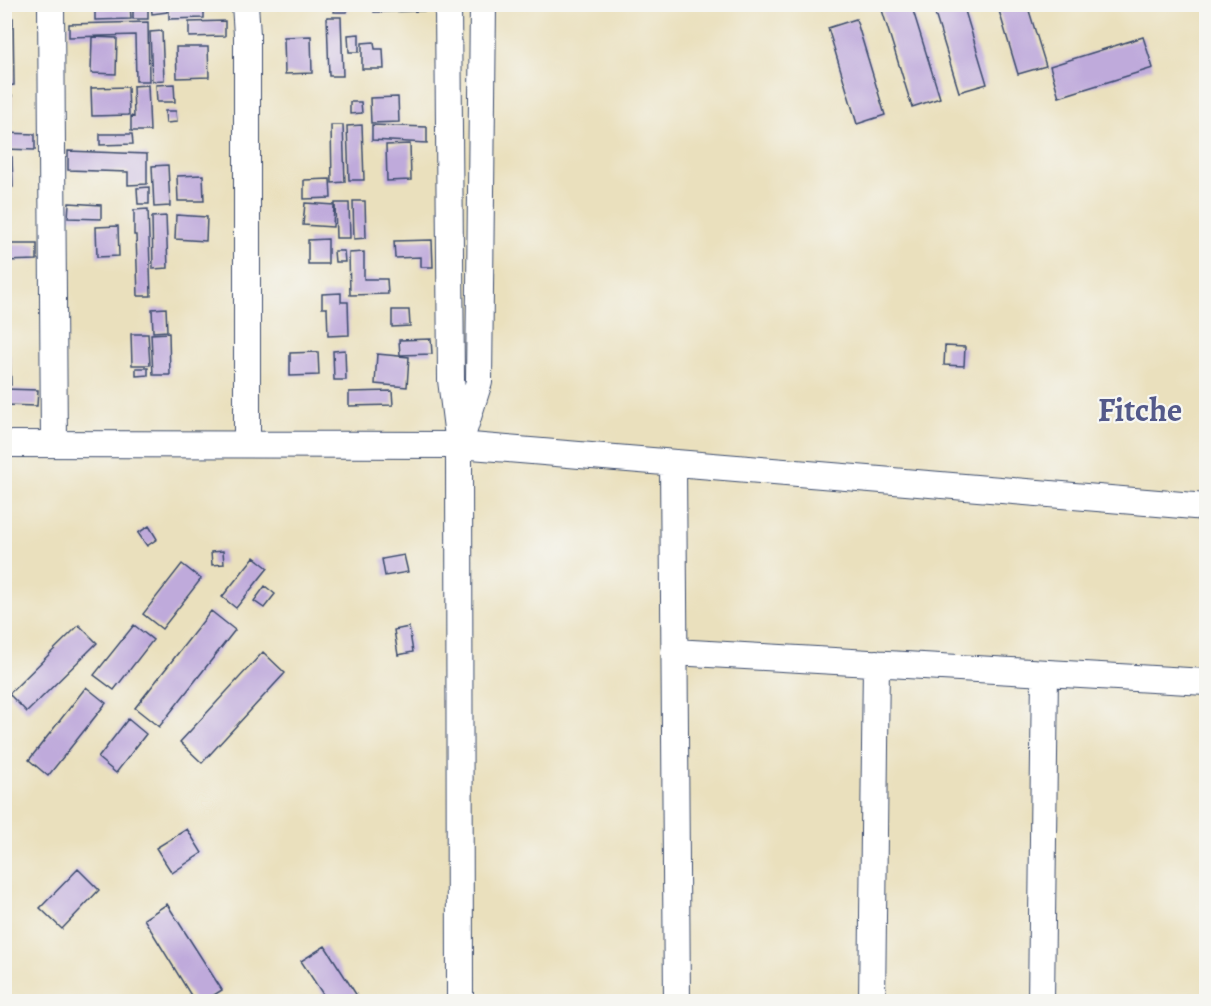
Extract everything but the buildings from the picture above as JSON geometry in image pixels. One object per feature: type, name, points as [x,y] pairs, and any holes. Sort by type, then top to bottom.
[{"type":"street","points":[[51,4],[54,444]]},
{"type":"street","points":[[245,4],[247,35],[247,444]]},
{"type":"street","points":[[448,4],[451,380],[459,445],[460,1002]]},
{"type":"street","points":[[459,445],[479,382],[483,4]]},
{"type":"street","points":[[4,444],[459,445],[1206,507]]},
{"type":"street","points":[[673,463],[677,1002]]},
{"type":"street","points":[[674,652],[1206,682]]},
{"type":"street","points":[[872,1002],[876,663]]},
{"type":"street","points":[[1041,1002],[1045,672]]},
{"type":"district","name":"Fitche","points":[[1140,409]]}]
